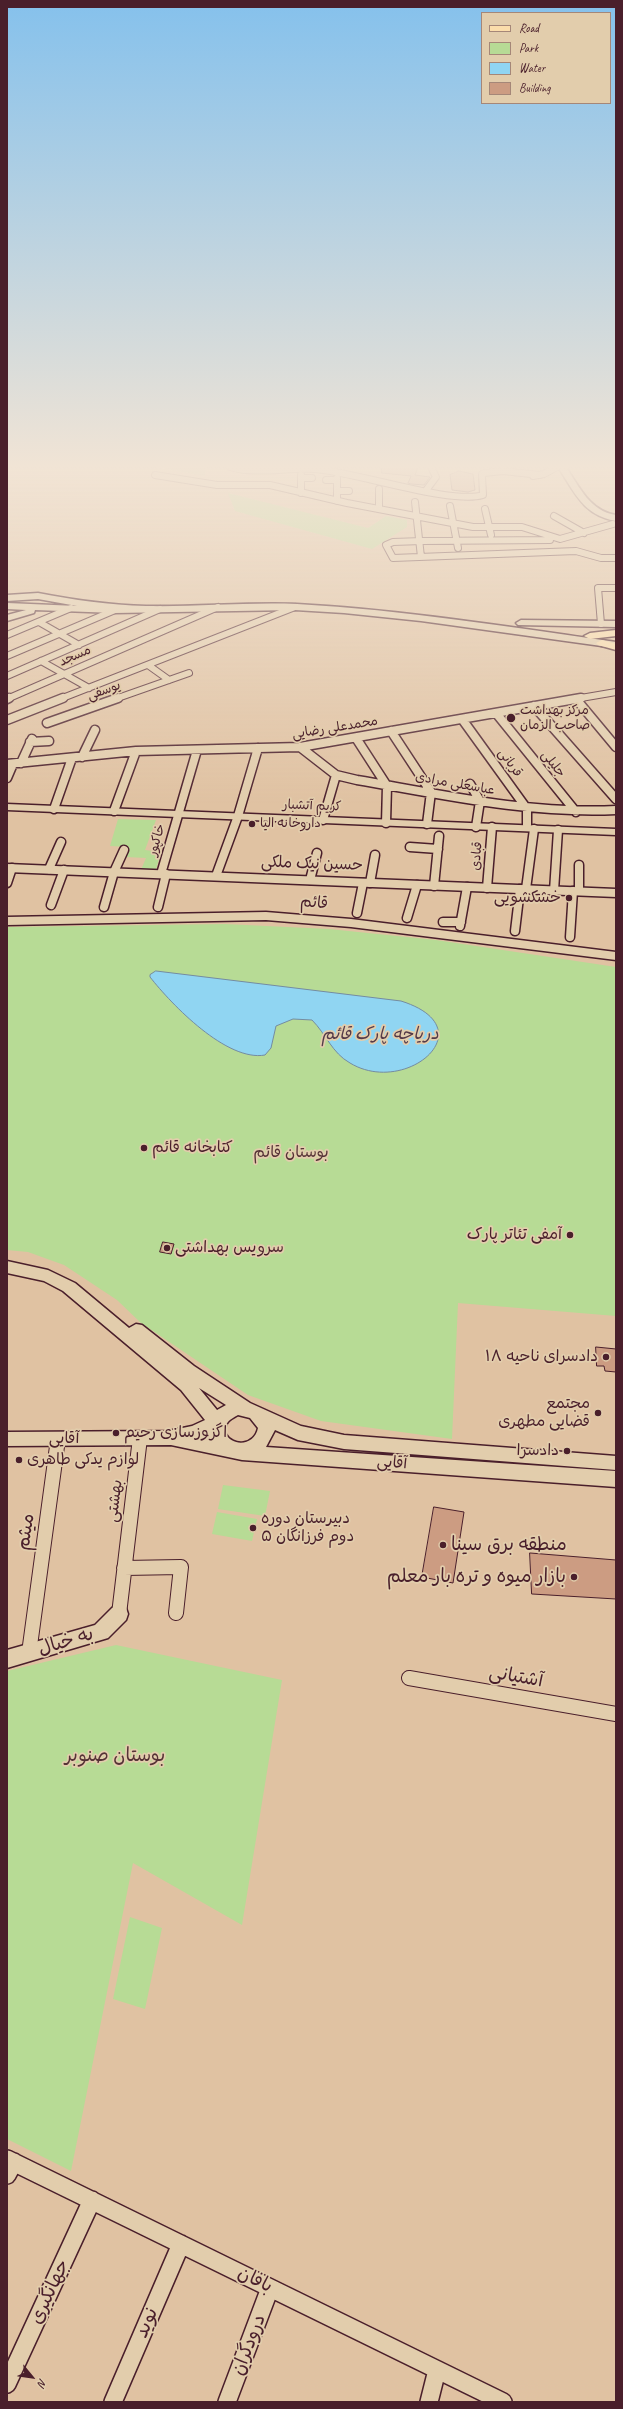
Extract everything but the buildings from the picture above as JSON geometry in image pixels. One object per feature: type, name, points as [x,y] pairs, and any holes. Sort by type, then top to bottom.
[{"type":"main road","points":[[43,606],[34,604],[35,600],[50,597]]},
{"type":"main road","points":[[7,598],[50,597],[94,606],[146,609]]},
{"type":"main road","points":[[7,606],[43,606],[115,610],[218,607],[295,607],[421,618],[499,622],[616,624]]},
{"type":"main road","points":[[7,618],[37,610],[71,608]]},
{"type":"main road","points":[[421,618],[616,646]]},
{"type":"main road","points":[[499,622],[616,640]]},
{"type":"main road","points":[[590,636],[616,633]]},
{"type":"main road","name":"کریم آتشبار","points":[[7,807],[386,823],[530,827],[558,830],[616,832]]},
{"type":"main road","name":"حسین نیک ملکی","points":[[10,868],[616,893]]},
{"type":"main road","name":"قائم","points":[[7,914],[264,910],[406,922],[616,949]]},
{"type":"main road","name":"قائم","points":[[7,921],[266,916],[351,923],[616,956]]},
{"type":"main road","points":[[7,1258],[38,1264],[76,1281],[160,1358],[187,1385],[217,1422]]},
{"type":"main road","points":[[7,1267],[48,1276],[69,1287],[160,1358]]},
{"type":"main road","name":"آقایی","points":[[160,1358],[251,1411],[298,1433],[344,1442],[616,1463]]},
{"type":"main road","points":[[228,1411],[251,1411],[266,1426],[262,1440],[248,1450],[231,1450],[219,1442],[216,1435],[217,1422],[228,1411]]},
{"type":"main road","name":"آقایی","points":[[7,1439],[168,1438],[195,1433],[217,1422]]},
{"type":"main road","name":"آقایی","points":[[168,1438],[242,1453],[616,1479]]},
{"type":"main road","name":"به خیال","points":[[7,1659],[101,1632],[119,1614]]},
{"type":"street","points":[[601,624],[598,588],[616,588]]},
{"type":"street","name":"مسجد","points":[[7,699],[64,674],[108,652],[218,607]]},
{"type":"street","points":[[7,720],[295,607]]},
{"type":"street","points":[[7,635],[71,608]]},
{"type":"street","points":[[7,676],[160,609]]},
{"type":"street","points":[[7,656],[115,610]]},
{"type":"street","points":[[121,619],[136,620]]},
{"type":"street","points":[[39,622],[60,634],[92,647]]},
{"type":"street","points":[[108,652],[123,657]]},
{"type":"street","points":[[41,661],[89,688]]},
{"type":"street","points":[[134,662],[147,664],[169,680]]},
{"type":"street","points":[[123,667],[131,672]]},
{"type":"street","name":"یوسفی","points":[[47,723],[189,673]]},
{"type":"street","name":"محمدعلی رضایی","points":[[14,764],[136,751],[300,748],[616,692]]},
{"type":"street","points":[[71,695],[90,709]]},
{"type":"street","points":[[576,699],[616,747]]},
{"type":"street","points":[[534,706],[616,799]]},
{"type":"street","name":"جلیلی","points":[[496,713],[576,812]]},
{"type":"street","name":"قربانی","points":[[462,719],[527,809]]},
{"type":"street","points":[[82,757],[94,730]]},
{"type":"street","points":[[391,731],[431,792],[427,824]]},
{"type":"street","points":[[356,738],[387,786],[386,823]]},
{"type":"street","points":[[7,778],[14,764],[31,740],[49,741]]},
{"type":"street","points":[[216,876],[238,816],[258,748]]},
{"type":"street","name":"عباسعلی مرادی","points":[[300,748],[336,775],[387,786],[431,792],[527,809],[576,812],[616,810]]},
{"type":"street","name":"خاکپور","points":[[158,907],[163,874],[178,814],[197,750]]},
{"type":"street","points":[[114,811],[136,751]]},
{"type":"street","points":[[54,809],[72,758]]},
{"type":"street","points":[[323,820],[336,775]]},
{"type":"street","points":[[470,784],[480,801],[476,826]]},
{"type":"street","points":[[516,931],[523,889],[530,827],[527,809]]},
{"type":"street","name":"قبادی","points":[[487,888],[492,827]]},
{"type":"street","points":[[554,890],[558,830]]},
{"type":"street","points":[[434,886],[439,836]]},
{"type":"street","points":[[49,870],[61,842]]},
{"type":"street","points":[[410,847],[438,849]]},
{"type":"street","points":[[104,907],[114,872],[124,850]]},
{"type":"street","points":[[310,880],[317,853]]},
{"type":"street","points":[[356,913],[375,855]]},
{"type":"street","points":[[570,937],[579,865]]},
{"type":"street","points":[[7,883],[10,868]]},
{"type":"street","points":[[51,905],[64,870]]},
{"type":"street","points":[[407,918],[417,885]]},
{"type":"street","points":[[443,922],[460,924],[467,887]]},
{"type":"street","name":"بهشتی","points":[[119,1614],[140,1438]]},
{"type":"street","name":"میثم","points":[[29,1653],[58,1439]]},
{"type":"street","points":[[124,1568],[181,1567],[176,1613]]},
{"type":"street","name":"آشتیانی","points":[[409,1678],[616,1714]]},
{"type":"street","name":"بافان","points":[[9,2165],[92,2200],[503,2402]]},
{"type":"street","name":"جهانگیری","points":[[7,2384],[92,2200]]},
{"type":"street","name":"نوید","points":[[113,2402],[181,2244]]},
{"type":"street","name":"درودگران","points":[[227,2402],[270,2288]]},
{"type":"street","points":[[428,2402],[437,2370]]},
{"type":"green space","points":[[118,819],[156,820],[145,850],[161,852],[155,873],[140,872],[146,858],[126,857],[129,847],[110,846]]},
{"type":"green space","name":"بوستان قائم","points":[[225,924],[329,929],[436,940],[616,967],[616,1316],[458,1303],[452,1439],[321,1421],[248,1395],[141,1323],[117,1300],[64,1265],[28,1252],[7,1250],[7,927]]},
{"type":"green space","points":[[223,1485],[270,1491],[265,1516],[218,1509]]},
{"type":"green space","points":[[217,1512],[257,1519],[252,1541],[212,1534]]},
{"type":"green space","name":"بوستان صنوبر","points":[[116,1645],[282,1680],[242,1925],[133,1863],[71,2171],[7,2139],[7,1671]]},
{"type":"green space","points":[[130,1917],[162,1928],[145,2009],[113,1999]]},
{"type":"water","name":"دریاچه پارک قائم","points":[[156,971],[401,1001],[426,1013],[437,1027],[437,1041],[429,1055],[413,1065],[394,1071],[372,1071],[350,1063],[338,1054],[312,1020],[293,1019],[276,1026],[271,1048],[265,1055],[250,1055],[234,1050],[218,1041],[186,1016],[150,977],[150,975]]},
{"type":"place","name":"مرکز بهداشت صاحب الزمان","points":[[511,718]]},
{"type":"place","name":"داروخانه الیا","points":[[252,824]]},
{"type":"place","name":"خشکشویی","points":[[569,898]]},
{"type":"place","name":"کتابخانه قائم","points":[[144,1148]]},
{"type":"place","name":"آمفی تئاتر پارک","points":[[570,1235]]},
{"type":"place","name":"سرویس بهداشتی","points":[[167,1248]]},
{"type":"place","name":"دادسرای ناحیه ۱۸","points":[[606,1357]]},
{"type":"place","name":"مجتمع قضایی مطهری","points":[[598,1413]]},
{"type":"place","name":"اگزوزسازی رحیم","points":[[116,1433]]},
{"type":"place","name":"دادسرا","points":[[567,1451]]},
{"type":"place","name":"لوازم یدکی طاهری","points":[[19,1460]]},
{"type":"place","name":"دبیرستان دوره دوم فرزانگان ۵","points":[[253,1528]]},
{"type":"place","name":"منطقه برق سینا","points":[[443,1545]]},
{"type":"place","name":"بازار میوه و تره بار معلم","points":[[574,1577]]}]
